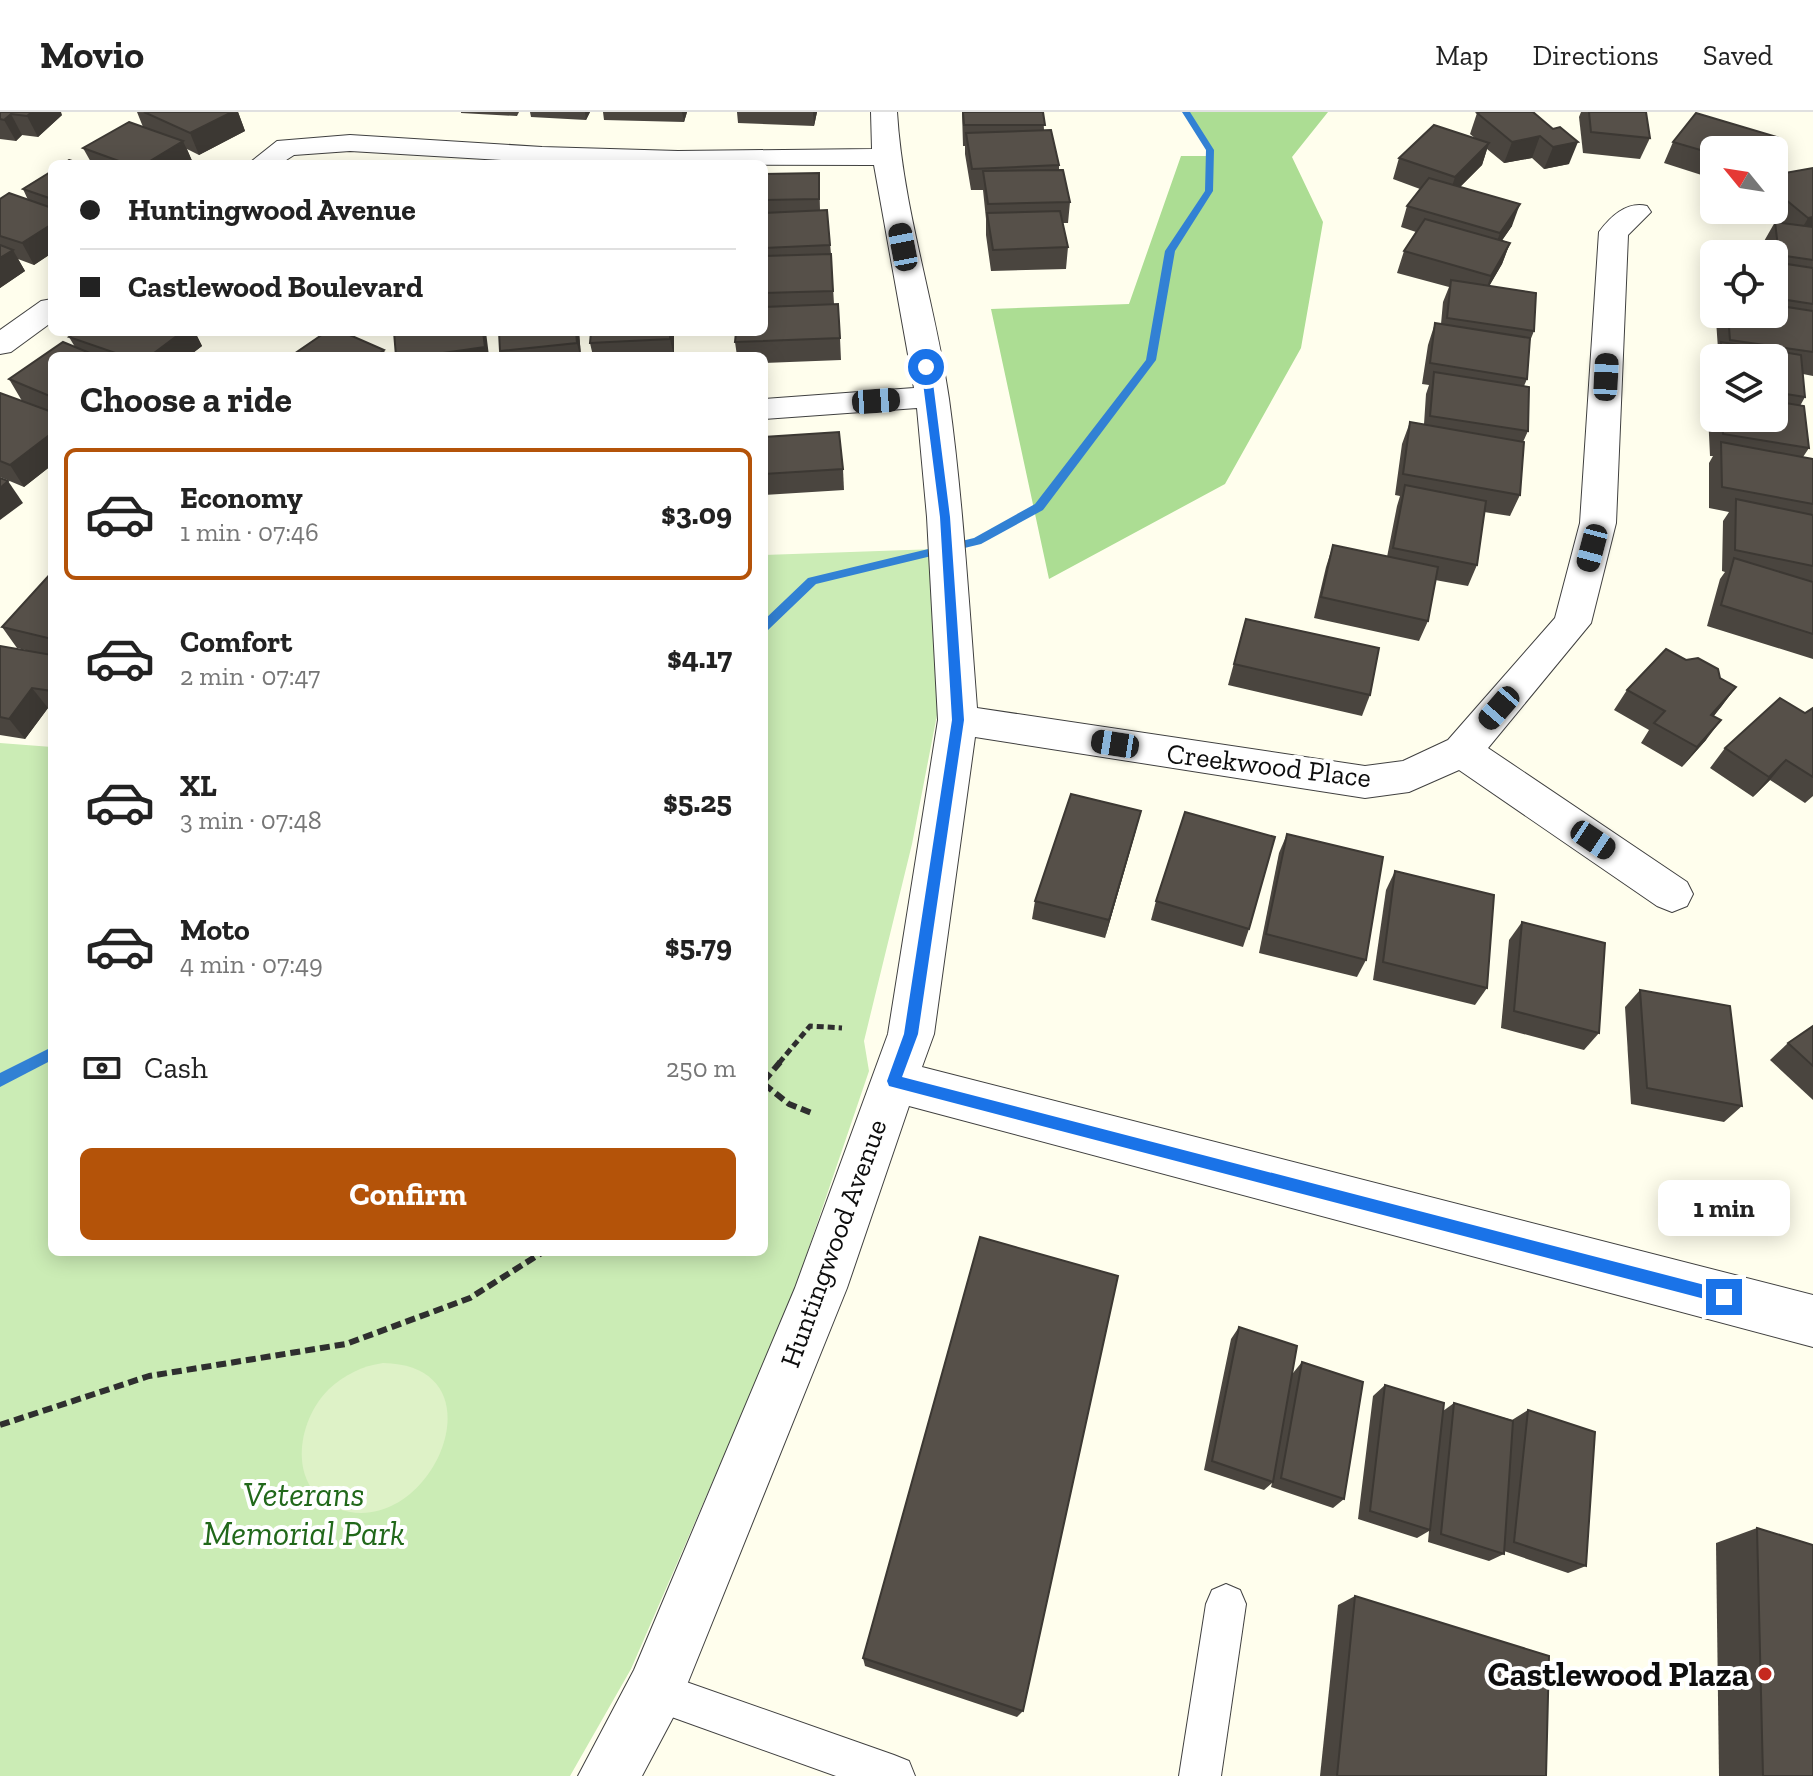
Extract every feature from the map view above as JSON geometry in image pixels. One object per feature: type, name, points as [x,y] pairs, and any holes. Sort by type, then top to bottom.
[{"type":"street","name":"Huntingwood Avenue","points":[[609,1776],[655,1691],[821,1288],[911,1034],[958,720],[945,517],[932,397],[886,157],[884,112]]},
{"type":"street","points":[[268,160],[287,147],[350,143],[542,155],[678,159],[886,157]]},
{"type":"street","name":"Creekwood Place","points":[[958,720],[1365,782],[1409,776],[1462,751],[1572,623],[1598,523],[1614,232],[1637,212]]},
{"type":"street","points":[[0,345],[48,311]]},
{"type":"street","points":[[768,409],[932,397]]},
{"type":"street","points":[[1462,751],[1672,894]]},
{"type":"street","points":[[894,1081],[1813,1321]]},
{"type":"lane","points":[[1200,1776],[1226,1604]]},
{"type":"lane","points":[[655,1691],[894,1776]]},
{"type":"path","points":[[768,1077],[810,1026],[842,1028]]},
{"type":"path","points":[[768,1086],[789,1104],[814,1114]]},
{"type":"path","points":[[0,1425],[149,1376],[346,1344],[470,1298],[537,1256]]},
{"type":"green space","points":[[1187,112],[1328,112],[1292,157],[1323,222],[1301,348],[1225,484],[1049,579],[991,309],[1129,304],[1181,156],[1211,156]]},
{"type":"green space","name":"Veterans Memorial Park","points":[[937,549],[937,715],[912,844],[864,1041],[869,1071],[789,1306],[631,1669],[570,1776],[0,1776],[0,743],[48,747],[48,1256],[768,1256],[768,555]]},
{"type":"green space","points":[[383,1363],[421,1371],[441,1392],[448,1420],[441,1450],[425,1479],[400,1501],[370,1512],[336,1508],[320,1498],[304,1470],[302,1453],[309,1418],[329,1389],[347,1375]]},
{"type":"building","points":[[0,112],[32,112],[27,116],[11,114],[4,120],[0,119]]},
{"type":"building","points":[[144,112],[232,112],[190,133]]},
{"type":"building","points":[[963,112],[1043,112],[1045,125],[964,125]]},
{"type":"building","points":[[1533,112],[1553,129],[1560,127],[1578,142],[1553,147],[1540,136],[1512,142],[1477,113]]},
{"type":"building","points":[[1589,112],[1646,112],[1650,138],[1591,132]]},
{"type":"building","points":[[1696,113],[1774,136],[1700,136],[1700,150],[1673,142]]},
{"type":"building","points":[[129,122],[183,141],[152,160],[116,160],[83,148]]},
{"type":"building","points":[[1434,125],[1489,143],[1455,177],[1399,158]]},
{"type":"building","points":[[1051,130],[1059,165],[972,169],[966,133]]},
{"type":"building","points":[[1813,168],[1813,217],[1808,218],[1788,202],[1788,172]]},
{"type":"building","points":[[1063,170],[1070,202],[988,204],[983,171]]},
{"type":"building","points":[[48,173],[48,198],[23,189]]},
{"type":"building","points":[[819,173],[819,199],[768,200],[768,174]]},
{"type":"building","points":[[1429,178],[1520,204],[1500,233],[1407,206]]},
{"type":"building","points":[[9,193],[48,207],[48,227],[22,243],[0,236],[0,199]]},
{"type":"building","points":[[827,210],[830,245],[768,248],[768,213]]},
{"type":"building","points":[[1060,211],[1068,247],[993,250],[987,213]]},
{"type":"building","points":[[1425,219],[1510,243],[1491,276],[1404,251]]},
{"type":"building","points":[[1775,224],[1813,227],[1813,260],[1788,256],[1788,240],[1777,240]]},
{"type":"building","points":[[0,245],[13,250],[0,258]]},
{"type":"building","points":[[831,254],[833,291],[768,293],[768,256]]},
{"type":"building","points":[[1788,264],[1813,268],[1813,304],[1788,300]]},
{"type":"building","points":[[1451,280],[1536,293],[1534,331],[1447,318]]},
{"type":"building","points":[[838,304],[840,338],[735,342],[736,336],[768,336],[768,307]]},
{"type":"building","points":[[1788,307],[1813,311],[1813,352],[1788,348],[1788,344],[1730,340],[1729,328],[1788,328]]},
{"type":"building","points":[[1435,323],[1530,338],[1527,379],[1430,363]]},
{"type":"building","points":[[177,336],[155,352],[112,352],[69,337]]},
{"type":"building","points":[[320,336],[352,336],[384,350],[381,352],[297,352]]},
{"type":"building","points":[[394,336],[484,336],[485,347],[450,352],[396,352]]},
{"type":"building","points":[[499,336],[576,336],[577,343],[500,351]]},
{"type":"building","points":[[591,336],[670,336],[670,339],[590,343]]},
{"type":"building","points":[[63,342],[87,352],[48,352]]},
{"type":"building","points":[[48,352],[48,395],[9,379]]},
{"type":"building","points":[[1788,353],[1801,355],[1805,397],[1788,394]]},
{"type":"building","points":[[1434,372],[1529,387],[1528,431],[1430,416]]},
{"type":"building","points":[[0,393],[48,411],[48,436],[10,465],[0,461]]},
{"type":"building","points":[[1788,403],[1804,406],[1809,448],[1723,434],[1788,432]]},
{"type":"building","points":[[1410,422],[1524,442],[1520,495],[1403,474]]},
{"type":"building","points":[[839,432],[843,469],[768,474],[768,437]]},
{"type":"building","points":[[1721,442],[1813,459],[1813,504],[1722,487]]},
{"type":"building","points":[[1405,485],[1486,501],[1477,565],[1393,548]]},
{"type":"building","points":[[1736,499],[1813,515],[1813,566],[1735,550]]},
{"type":"building","points":[[1333,545],[1438,567],[1428,621],[1321,597]]},
{"type":"building","points":[[1734,558],[1813,582],[1813,634],[1721,605]]},
{"type":"building","points":[[48,576],[48,638],[2,627]]},
{"type":"building","points":[[1246,619],[1379,648],[1370,695],[1234,664]]},
{"type":"building","points":[[0,646],[48,654],[48,690],[32,688],[9,719],[0,717]]},
{"type":"building","points":[[1666,649],[1686,660],[1698,658],[1718,669],[1720,678],[1736,687],[1711,715],[1721,720],[1697,747],[1654,723],[1665,711],[1627,690]]},
{"type":"building","points":[[1780,698],[1805,713],[1813,708],[1813,777],[1786,760],[1769,777],[1725,748]]},
{"type":"building","points":[[1071,794],[1141,811],[1109,920],[1035,901]]},
{"type":"building","points":[[1185,812],[1275,837],[1249,929],[1156,901]]},
{"type":"building","points":[[1287,834],[1383,857],[1366,960],[1266,934]]},
{"type":"building","points":[[1395,871],[1494,895],[1487,988],[1383,962]]},
{"type":"building","points":[[1522,922],[1605,943],[1599,1033],[1514,1011]]},
{"type":"building","points":[[1640,990],[1730,1006],[1742,1106],[1647,1088]]},
{"type":"building","points":[[1813,1026],[1813,1066],[1788,1043]]},
{"type":"building","points":[[980,1237],[1118,1276],[1023,1711],[863,1658]]},
{"type":"building","points":[[1239,1327],[1297,1346],[1273,1482],[1212,1461]]},
{"type":"building","points":[[1302,1362],[1363,1382],[1344,1499],[1281,1478]]},
{"type":"building","points":[[1385,1385],[1444,1403],[1430,1530],[1370,1511]]},
{"type":"building","points":[[1454,1403],[1513,1421],[1504,1554],[1441,1534]]},
{"type":"building","points":[[1528,1410],[1595,1432],[1586,1566],[1514,1542]]},
{"type":"building","points":[[1757,1528],[1813,1545],[1813,1776],[1763,1776]]},
{"type":"building","points":[[1355,1596],[1549,1656],[1546,1776],[1337,1776]]},
{"type":"waterway","points":[[768,623],[812,581],[977,541],[1039,507],[1151,360],[1170,251],[1209,191],[1210,150],[1186,112]]},
{"type":"waterway","points":[[0,1080],[48,1055]]},
{"type":"place","name":"Castlewood Plaza","points":[[1765,1674]]},
{"type":"route","points":[[926,367],[945,517],[958,720],[911,1034],[894,1081],[1724,1297]]}]
